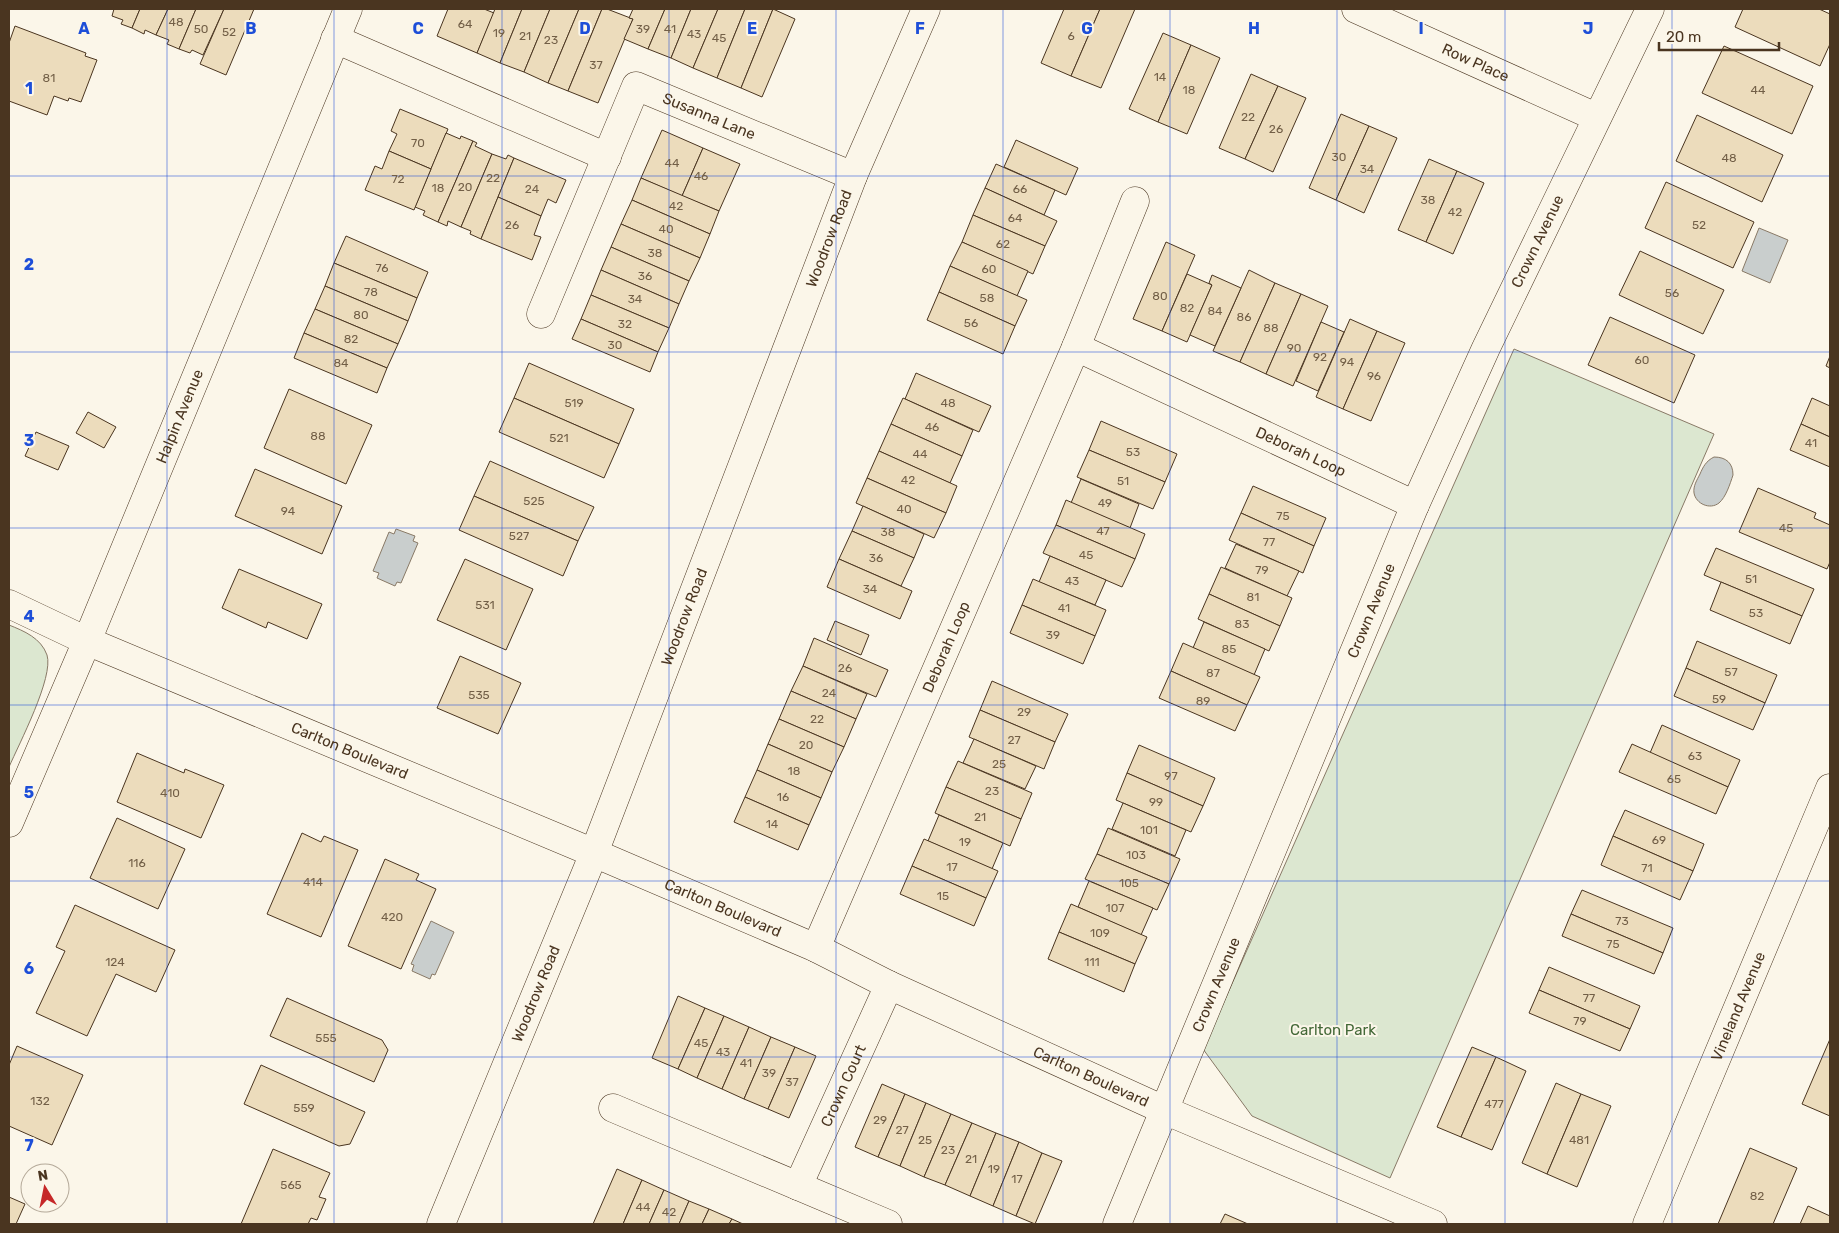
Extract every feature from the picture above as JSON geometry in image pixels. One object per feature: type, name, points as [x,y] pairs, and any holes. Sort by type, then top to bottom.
[{"type":"street","name":"Halpin Avenue","points":[[9,822],[87,641],[348,9]]},
{"type":"street","name":"Woodrow Road","points":[[441,1224],[594,853],[853,176],[926,9]]},
{"type":"street","name":"Row Place","points":[[1356,9],[1596,117]]},
{"type":"street","name":"Crown Avenue","points":[[1116,1224],[1415,505],[1486,348],[1596,117],[1650,9]]},
{"type":"street","points":[[335,38],[607,157]]},
{"type":"street","name":"Susanna Lane","points":[[541,314],[636,86],[853,176]]},
{"type":"street","name":"Deborah Loop","points":[[816,948],[1076,347],[1135,201]]},
{"type":"street","name":"Deborah Loop","points":[[1076,347],[1415,505]]},
{"type":"street","name":"Carlton Boulevard","points":[[9,604],[87,641],[816,948],[889,985],[1164,1110],[1433,1224]]},
{"type":"street","name":"Vineland Avenue","points":[[1647,1224],[1830,788]]},
{"type":"street","name":"Crown Court","points":[[798,1186],[889,985]]},
{"type":"street","points":[[613,1108],[888,1224]]},
{"type":"green space","name":"Carlton Park","points":[[1514,349],[1714,434],[1390,1178],[1252,1116],[1203,1049]]},
{"type":"green space","points":[[9,625],[26,633],[41,644],[47,655],[48,665],[41,694],[9,767]]},
{"type":"shaded area","points":[[1759,228],[1788,240],[1770,283],[1742,271]]},
{"type":"shaded area","points":[[1714,457],[1722,458],[1728,462],[1732,467],[1733,475],[1728,490],[1719,503],[1708,506],[1697,500],[1694,488],[1704,467]]},
{"type":"shaded area","points":[[396,529],[415,536],[413,541],[418,543],[401,583],[397,582],[395,586],[377,578],[379,573],[373,571],[389,532],[394,534]]},
{"type":"shaded area","points":[[431,921],[454,932],[435,975],[432,974],[430,979],[412,971],[414,965],[411,964]]},
{"type":"building","points":[[114,9],[140,9],[132,28],[121,24],[123,20],[112,16]]},
{"type":"building","points":[[140,9],[168,9],[156,35],[145,30],[144,34],[132,28]]},
{"type":"building","points":[[168,9],[196,9],[179,49],[167,44],[169,40],[156,35]]},
{"type":"building","points":[[196,9],[224,9],[203,55],[192,50],[190,53],[179,49]]},
{"type":"building","points":[[224,9],[254,9],[226,75],[200,64]]},
{"type":"building","points":[[448,9],[484,9],[494,13],[477,53],[437,36]]},
{"type":"building","points":[[495,9],[522,9],[500,63],[477,53]]},
{"type":"building","points":[[522,9],[550,9],[524,72],[500,63]]},
{"type":"building","points":[[550,9],[579,9],[548,83],[524,72]]},
{"type":"building","points":[[579,9],[602,9],[568,91],[548,83]]},
{"type":"building","points":[[602,9],[607,9],[633,19],[598,103],[568,91]]},
{"type":"building","points":[[633,9],[665,9],[648,49],[624,39],[633,19],[629,18]]},
{"type":"building","points":[[665,9],[691,9],[671,58],[648,49]]},
{"type":"building","points":[[691,9],[718,9],[693,68],[671,58]]},
{"type":"building","points":[[718,9],[745,9],[717,78],[693,68]]},
{"type":"building","points":[[745,9],[773,9],[741,88],[717,78]]},
{"type":"building","points":[[773,9],[795,19],[762,97],[741,88]]},
{"type":"building","points":[[1064,9],[1100,9],[1071,76],[1041,63]]},
{"type":"building","points":[[1100,9],[1135,9],[1101,88],[1071,76]]},
{"type":"building","points":[[1743,9],[1819,9],[1830,14],[1830,44],[1820,66],[1735,27]]},
{"type":"building","points":[[15,26],[86,53],[85,56],[97,60],[81,102],[69,98],[68,101],[54,96],[47,115],[9,101],[9,43]]},
{"type":"building","points":[[1163,33],[1191,45],[1158,122],[1129,109]]},
{"type":"building","points":[[1191,45],[1220,58],[1187,134],[1158,122]]},
{"type":"building","points":[[1724,46],[1813,86],[1792,134],[1702,93]]},
{"type":"building","points":[[1251,74],[1278,86],[1245,159],[1219,148]]},
{"type":"building","points":[[1278,86],[1306,98],[1273,172],[1245,159]]},
{"type":"building","points":[[400,109],[448,129],[431,169],[389,151],[397,134],[391,131]]},
{"type":"building","points":[[1341,114],[1369,126],[1336,200],[1309,188]]},
{"type":"building","points":[[1697,115],[1783,155],[1762,202],[1676,161]]},
{"type":"building","points":[[1369,126],[1397,138],[1364,213],[1336,200]]},
{"type":"building","points":[[662,130],[703,148],[682,196],[641,178]]},
{"type":"building","points":[[446,133],[460,139],[461,136],[473,141],[438,222],[423,215],[425,211],[415,207]]},
{"type":"building","points":[[1016,140],[1078,168],[1066,195],[1004,167]]},
{"type":"building","points":[[473,141],[477,143],[475,146],[492,154],[461,227],[448,221],[447,226],[438,222]]},
{"type":"building","points":[[703,148],[740,164],[719,211],[682,196]]},
{"type":"building","points":[[389,151],[431,169],[414,210],[365,190],[375,166],[382,169]]},
{"type":"building","points":[[492,154],[506,159],[508,155],[514,158],[481,239],[470,234],[471,231],[461,227]]},
{"type":"building","points":[[514,158],[566,180],[556,203],[548,199],[541,216],[498,197]]},
{"type":"building","points":[[1429,159],[1457,171],[1426,242],[1398,230]]},
{"type":"building","points":[[996,164],[1055,190],[1044,215],[985,188]]},
{"type":"building","points":[[1457,171],[1484,183],[1453,254],[1426,242]]},
{"type":"building","points":[[641,178],[719,211],[710,234],[632,200]]},
{"type":"building","points":[[1666,182],[1754,222],[1733,268],[1645,228]]},
{"type":"building","points":[[985,188],[1057,221],[1045,246],[973,215]]},
{"type":"building","points":[[498,197],[541,216],[534,235],[541,237],[532,260],[481,239]]},
{"type":"building","points":[[632,200],[710,234],[700,258],[621,224]]},
{"type":"building","points":[[973,215],[1045,246],[1033,274],[962,242]]},
{"type":"building","points":[[621,224],[700,258],[689,281],[611,247]]},
{"type":"building","points":[[346,236],[428,272],[417,298],[334,263]]},
{"type":"building","points":[[962,242],[1028,271],[1017,296],[950,266]]},
{"type":"building","points":[[1166,242],[1195,255],[1162,331],[1133,319]]},
{"type":"building","points":[[611,247],[689,281],[679,304],[601,270]]},
{"type":"building","points":[[1640,251],[1724,290],[1703,334],[1619,295]]},
{"type":"building","points":[[334,263],[417,298],[408,321],[325,286]]},
{"type":"building","points":[[950,266],[1027,300],[1015,326],[939,292]]},
{"type":"building","points":[[601,270],[679,304],[669,328],[591,295]]},
{"type":"building","points":[[1249,270],[1275,283],[1240,362],[1213,351]]},
{"type":"building","points":[[1187,274],[1212,285],[1187,342],[1162,331]]},
{"type":"building","points":[[1212,275],[1241,288],[1215,346],[1190,335],[1212,285],[1209,283]]},
{"type":"building","points":[[1275,283],[1301,294],[1266,374],[1240,362]]},
{"type":"building","points":[[325,286],[408,321],[398,344],[315,309]]},
{"type":"building","points":[[939,292],[1015,326],[1003,354],[927,320]]},
{"type":"building","points":[[1301,294],[1328,306],[1293,386],[1266,374]]},
{"type":"building","points":[[591,295],[669,328],[658,352],[581,319]]},
{"type":"building","points":[[315,309],[398,344],[387,368],[304,333]]},
{"type":"building","points":[[1610,317],[1695,355],[1674,403],[1588,365]]},
{"type":"building","points":[[581,319],[658,352],[650,372],[572,339]]},
{"type":"building","points":[[1350,319],[1377,331],[1343,409],[1316,397]]},
{"type":"building","points":[[1321,322],[1344,332],[1318,391],[1296,381]]},
{"type":"building","points":[[1377,331],[1405,343],[1371,421],[1343,409]]},
{"type":"building","points":[[304,333],[387,368],[377,393],[294,358]]},
{"type":"building","points":[[1830,356],[1830,368],[1826,366]]},
{"type":"building","points":[[529,363],[634,409],[619,444],[514,398]]},
{"type":"building","points":[[916,373],[991,406],[979,432],[905,399]]},
{"type":"building","points":[[289,389],[372,425],[346,484],[264,448]]},
{"type":"building","points":[[514,398],[619,444],[604,478],[499,432]]},
{"type":"building","points":[[903,398],[973,430],[962,456],[891,424]]},
{"type":"building","points":[[1812,398],[1830,406],[1830,437],[1801,424]]},
{"type":"building","points":[[88,412],[116,427],[104,448],[76,433]]},
{"type":"building","points":[[1101,421],[1177,454],[1165,482],[1089,450]]},
{"type":"building","points":[[891,424],[962,456],[950,483],[879,451]]},
{"type":"building","points":[[1801,424],[1830,437],[1830,467],[1790,450]]},
{"type":"building","points":[[36,432],[69,446],[58,470],[25,456]]},
{"type":"building","points":[[1089,450],[1165,482],[1153,509],[1077,477]]},
{"type":"building","points":[[879,451],[957,486],[946,513],[867,478]]},
{"type":"building","points":[[490,461],[594,507],[578,541],[474,496]]},
{"type":"building","points":[[255,469],[342,506],[322,554],[235,516]]},
{"type":"building","points":[[867,478],[946,513],[934,538],[856,503]]},
{"type":"building","points":[[1081,479],[1139,504],[1130,528],[1071,503]]},
{"type":"building","points":[[1253,486],[1326,518],[1314,546],[1241,513]]},
{"type":"building","points":[[1758,488],[1816,513],[1814,518],[1830,525],[1830,562],[1827,569],[1739,532]]},
{"type":"building","points":[[474,496],[578,541],[563,576],[459,530]]},
{"type":"building","points":[[1066,500],[1145,534],[1135,559],[1056,525]]},
{"type":"building","points":[[863,506],[924,534],[914,558],[852,531]]},
{"type":"building","points":[[1241,513],[1314,546],[1303,573],[1229,540]]},
{"type":"building","points":[[1056,525],[1135,559],[1122,587],[1043,553]]},
{"type":"building","points":[[852,531],[914,558],[901,586],[839,559]]},
{"type":"building","points":[[1236,544],[1299,571],[1287,596],[1225,568]]},
{"type":"building","points":[[1716,548],[1814,589],[1802,616],[1704,575]]},
{"type":"building","points":[[1050,556],[1106,580],[1095,605],[1039,582]]},
{"type":"building","points":[[465,559],[533,589],[506,650],[437,620]]},
{"type":"building","points":[[839,559],[912,591],[900,619],[827,587]]},
{"type":"building","points":[[1221,567],[1292,598],[1280,626],[1209,594]]},
{"type":"building","points":[[239,569],[322,604],[307,639],[268,622],[266,628],[222,608]]},
{"type":"building","points":[[1033,579],[1106,610],[1095,636],[1022,605]]},
{"type":"building","points":[[1721,582],[1802,616],[1790,644],[1710,610]]},
{"type":"building","points":[[1209,594],[1280,626],[1269,651],[1198,619]]},
{"type":"building","points":[[1022,605],[1095,636],[1083,664],[1010,633]]},
{"type":"building","points":[[835,621],[869,635],[861,655],[827,640]]},
{"type":"building","points":[[1204,622],[1265,649],[1254,675],[1193,648]]},
{"type":"building","points":[[814,638],[888,670],[876,697],[803,666]]},
{"type":"building","points":[[1697,641],[1777,675],[1765,703],[1686,668]]},
{"type":"building","points":[[1183,643],[1260,677],[1247,705],[1171,671]]},
{"type":"building","points":[[460,656],[521,683],[498,734],[437,708]]},
{"type":"building","points":[[803,666],[867,694],[856,719],[791,691]]},
{"type":"building","points":[[1686,668],[1765,703],[1753,730],[1674,696]]},
{"type":"building","points":[[1171,671],[1247,705],[1235,731],[1159,698]]},
{"type":"building","points":[[992,681],[1068,714],[1055,742],[980,710]]},
{"type":"building","points":[[791,691],[856,719],[844,747],[779,719]]},
{"type":"building","points":[[980,710],[1055,742],[1044,769],[969,737]]},
{"type":"building","points":[[779,719],[844,747],[832,772],[768,744]]},
{"type":"building","points":[[1662,725],[1740,760],[1728,787],[1650,753]]},
{"type":"building","points":[[974,739],[1036,766],[1025,789],[963,763]]},
{"type":"building","points":[[768,744],[832,772],[821,798],[757,770]]},
{"type":"building","points":[[1632,744],[1728,787],[1716,814],[1619,772]]},
{"type":"building","points":[[1139,745],[1215,778],[1203,806],[1127,773]]},
{"type":"building","points":[[137,753],[184,773],[185,769],[224,785],[201,838],[117,802]]},
{"type":"building","points":[[958,761],[1032,793],[1021,819],[946,787]]},
{"type":"building","points":[[757,770],[821,798],[809,825],[745,797]]},
{"type":"building","points":[[1127,773],[1203,806],[1191,832],[1116,800]]},
{"type":"building","points":[[946,787],[1021,819],[1010,846],[935,813]]},
{"type":"building","points":[[745,797],[809,825],[798,850],[734,822]]},
{"type":"building","points":[[1123,803],[1186,830],[1175,856],[1112,829]]},
{"type":"building","points":[[1625,810],[1704,844],[1693,871],[1613,836]]},
{"type":"building","points":[[939,815],[1003,843],[992,869],[928,841]]},
{"type":"building","points":[[117,818],[185,849],[158,909],[90,878]]},
{"type":"building","points":[[1108,828],[1180,859],[1169,884],[1097,854]]},
{"type":"building","points":[[302,833],[321,842],[324,836],[358,850],[321,937],[267,914]]},
{"type":"building","points":[[1613,836],[1693,871],[1680,900],[1601,865]]},
{"type":"building","points":[[924,839],[998,871],[986,898],[912,866]]},
{"type":"building","points":[[1097,854],[1169,884],[1157,910],[1085,879]]},
{"type":"building","points":[[385,859],[419,874],[416,880],[436,889],[401,969],[348,946]]},
{"type":"building","points":[[912,866],[986,898],[974,926],[900,894]]},
{"type":"building","points":[[1089,881],[1153,908],[1141,935],[1078,907]]},
{"type":"building","points":[[1582,890],[1673,928],[1663,953],[1571,914]]},
{"type":"building","points":[[1071,904],[1147,937],[1135,964],[1059,932]]},
{"type":"building","points":[[75,905],[175,950],[156,992],[116,974],[87,1036],[36,1013],[65,951],[56,947]]},
{"type":"building","points":[[1571,914],[1663,953],[1654,974],[1562,936]]},
{"type":"building","points":[[1059,932],[1135,964],[1124,992],[1048,959]]},
{"type":"building","points":[[1549,967],[1640,1006],[1630,1029],[1539,990]]},
{"type":"building","points":[[1539,990],[1630,1029],[1620,1051],[1529,1013]]},
{"type":"building","points":[[678,996],[705,1008],[678,1069],[652,1058]]},
{"type":"building","points":[[287,998],[382,1040],[388,1050],[374,1082],[270,1036]]},
{"type":"building","points":[[705,1008],[724,1016],[697,1078],[678,1069]]},
{"type":"building","points":[[724,1016],[749,1027],[722,1089],[697,1078]]},
{"type":"building","points":[[749,1027],[771,1037],[744,1099],[722,1089]]},
{"type":"building","points":[[771,1037],[795,1047],[768,1109],[744,1099]]},
{"type":"building","points":[[1830,1039],[1830,1116],[1802,1104]]},
{"type":"building","points":[[17,1046],[83,1075],[52,1145],[9,1126],[9,1065]]},
{"type":"building","points":[[795,1047],[816,1056],[789,1118],[768,1109]]},
{"type":"building","points":[[1472,1047],[1496,1057],[1461,1137],[1437,1127]]},
{"type":"building","points":[[1496,1057],[1526,1071],[1492,1150],[1461,1137]]},
{"type":"building","points":[[261,1065],[365,1112],[350,1144],[339,1146],[244,1104]]},
{"type":"building","points":[[1556,1083],[1581,1094],[1547,1174],[1522,1163]]},
{"type":"building","points":[[882,1084],[905,1094],[878,1157],[855,1147]]},
{"type":"building","points":[[905,1094],[926,1103],[900,1166],[878,1157]]},
{"type":"building","points":[[1581,1094],[1611,1106],[1577,1187],[1547,1174]]},
{"type":"building","points":[[926,1103],[951,1114],[924,1177],[900,1166]]},
{"type":"building","points":[[951,1114],[972,1123],[945,1185],[924,1177]]},
{"type":"building","points":[[972,1123],[996,1133],[970,1196],[945,1185]]},
{"type":"building","points":[[996,1133],[1019,1142],[993,1206],[970,1196]]},
{"type":"building","points":[[1019,1142],[1042,1153],[1016,1216],[993,1206]]},
{"type":"building","points":[[1750,1148],[1797,1168],[1773,1224],[1718,1224]]},
{"type":"building","points":[[273,1149],[330,1173],[319,1197],[326,1199],[317,1220],[311,1218],[308,1224],[241,1224]]},
{"type":"building","points":[[1042,1153],[1062,1161],[1035,1224],[1016,1216]]},
{"type":"building","points":[[617,1169],[642,1180],[623,1224],[593,1224]]},
{"type":"building","points":[[642,1180],[664,1190],[649,1224],[623,1224]]},
{"type":"building","points":[[664,1190],[689,1201],[679,1224],[649,1224]]},
{"type":"building","points":[[9,1197],[20,1202],[21,1213],[16,1224],[9,1224]]},
{"type":"building","points":[[689,1201],[709,1209],[702,1224],[679,1224]]},
{"type":"building","points":[[1808,1206],[1830,1216],[1830,1224],[1800,1224]]},
{"type":"building","points":[[709,1209],[732,1219],[729,1224],[702,1224]]},
{"type":"building","points":[[1225,1214],[1248,1224],[1220,1224]]},
{"type":"building","points":[[732,1219],[743,1224],[729,1224]]}]
